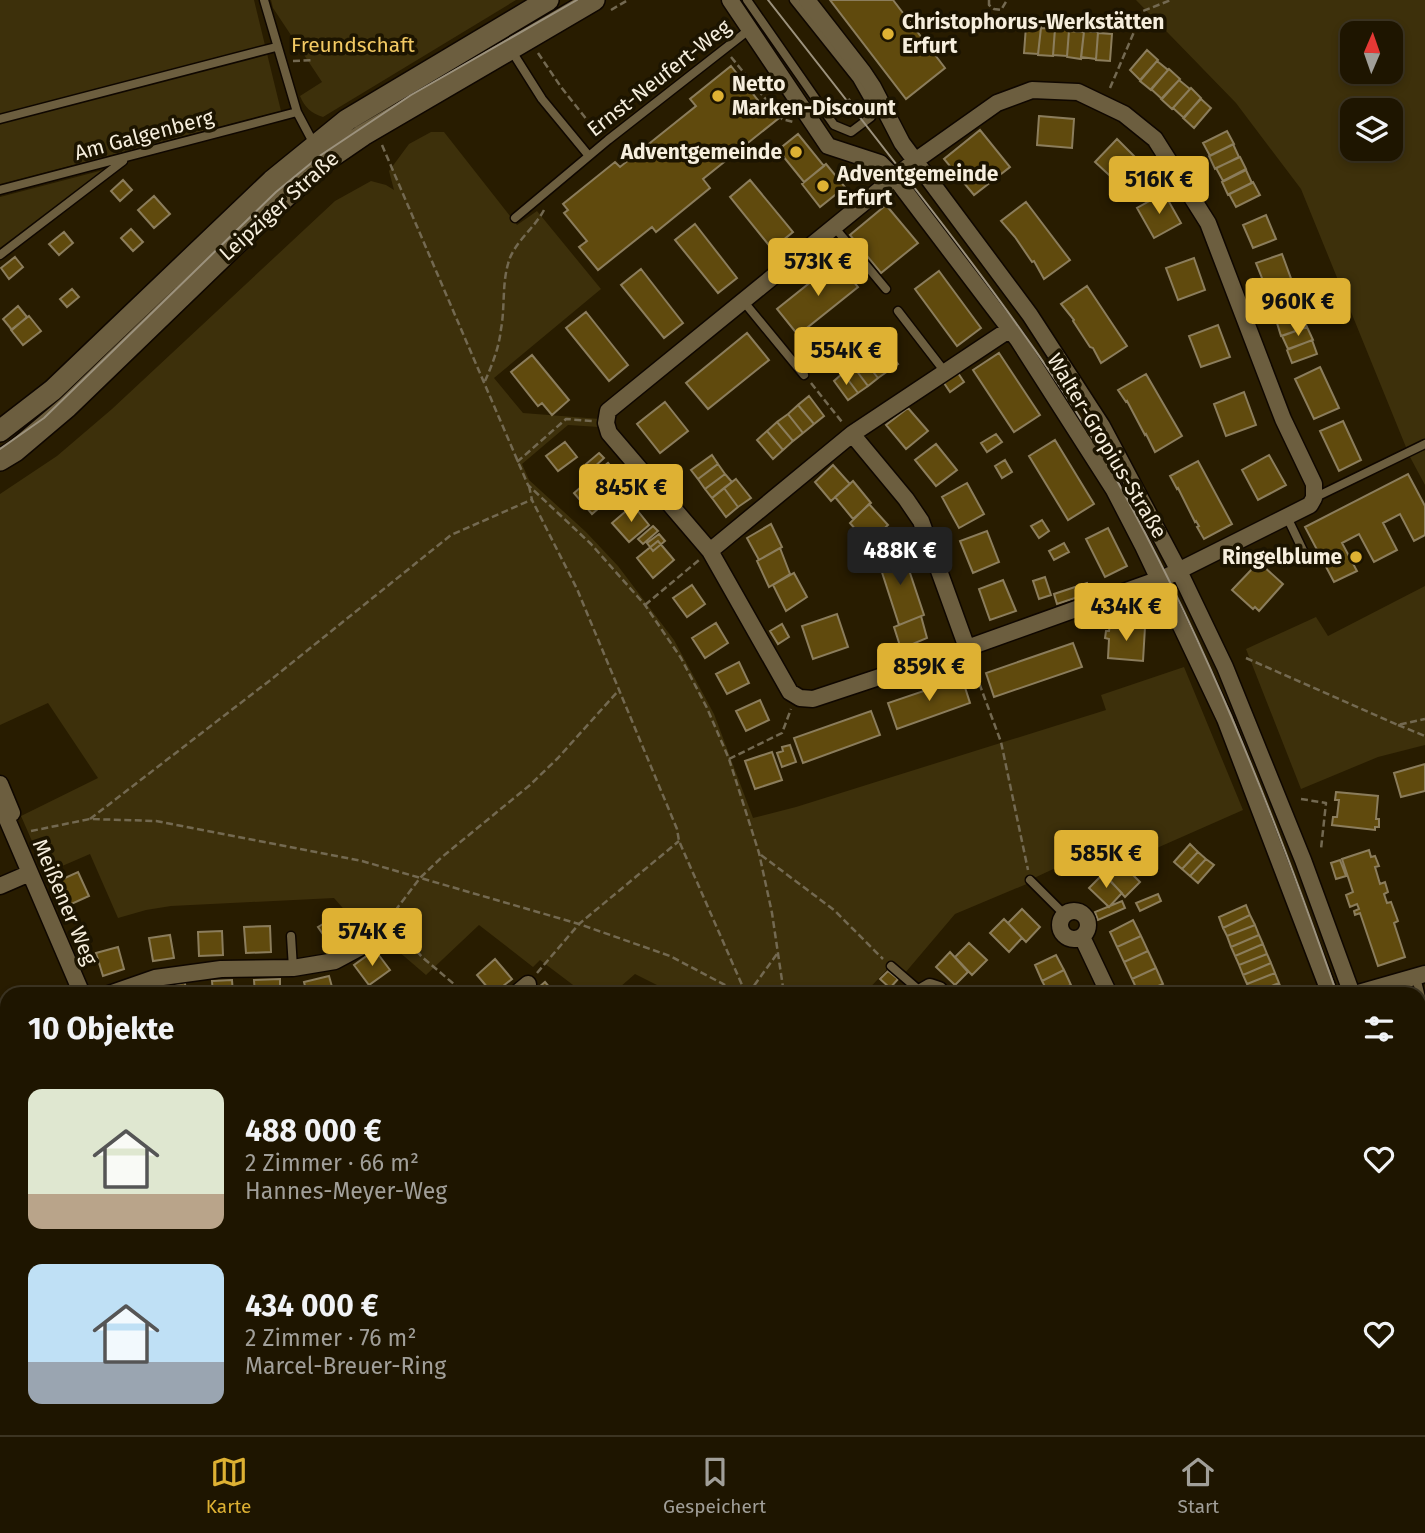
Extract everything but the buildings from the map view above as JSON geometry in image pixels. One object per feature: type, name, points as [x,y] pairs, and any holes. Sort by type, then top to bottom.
[{"type":"main road","name":"Leipziger Straße","points":[[0,460],[15,451],[67,407],[261,219],[347,120],[548,0]]},
{"type":"main road","name":"Leipziger Straße","points":[[0,431],[53,390],[272,181],[320,153],[363,135],[594,0]]},
{"type":"street","name":"Walter-Gropius-Straße","points":[[730,0],[828,146],[851,156],[880,163],[895,178],[1010,329],[1056,396],[1169,576],[1247,717],[1350,987]]},
{"type":"street","name":"Walter-Gropius-Straße","points":[[807,0],[873,87],[902,143],[1030,314],[1084,395],[1169,576],[1327,987]]},
{"type":"street","points":[[1032,90],[1078,92],[1124,114],[1154,139],[1208,223],[1283,419],[1314,484],[1314,498],[1310,505],[1169,576],[813,699],[797,696],[790,692],[710,551],[609,433],[606,423],[608,411],[915,161],[997,103],[1032,90]]},
{"type":"street","points":[[710,551],[852,434],[1010,329]]},
{"type":"street","points":[[852,434],[921,521],[967,648]]},
{"type":"street","name":"Meißener Weg","points":[[0,784],[13,811],[12,831]]},
{"type":"street","name":"Meißener Weg","points":[[0,803],[79,987]]},
{"type":"street","points":[[0,886],[30,873]]},
{"type":"street","points":[[1065,915],[1060,924],[1063,934],[1072,939],[1082,937],[1106,987]]},
{"type":"street","points":[[129,987],[155,978],[221,969],[293,968],[335,961],[363,946]]},
{"type":"street","points":[[1379,987],[1421,976]]},
{"type":"lane","points":[[264,0],[297,112],[320,153]]},
{"type":"lane","points":[[747,0],[834,125],[851,132],[871,117],[869,100],[858,79],[794,0]]},
{"type":"lane","name":"Ernst-Neufert-Weg","points":[[515,218],[751,28]]},
{"type":"lane","points":[[0,119],[276,47]]},
{"type":"lane","name":"Ernst-Neufert-Weg","points":[[509,48],[542,99],[589,156]]},
{"type":"lane","name":"Am Galgenberg","points":[[0,190],[297,112]]},
{"type":"lane","points":[[0,254],[127,158]]},
{"type":"lane","points":[[835,228],[886,289]]},
{"type":"lane","points":[[744,302],[804,375]]},
{"type":"lane","points":[[898,311],[945,372]]},
{"type":"lane","points":[[1314,498],[1425,444]]},
{"type":"lane","points":[[1287,517],[1308,561]]},
{"type":"lane","points":[[1030,880],[1065,915]]},
{"type":"lane","points":[[291,936],[293,968]]},
{"type":"lane","points":[[891,966],[913,987]]},
{"type":"path","points":[[989,0],[989,5],[1001,10],[1007,0]]},
{"type":"path","points":[[1103,104],[1143,11],[1171,0]]},
{"type":"path","points":[[725,49],[782,119]]},
{"type":"path","points":[[537,51],[561,88],[605,143]]},
{"type":"path","points":[[281,62],[314,60]]},
{"type":"path","points":[[833,111],[857,94]]},
{"type":"path","points":[[845,103],[850,128]]},
{"type":"path","points":[[380,141],[528,485],[532,500],[577,589],[677,829],[679,841],[742,987]]},
{"type":"path","points":[[484,383],[494,362],[501,331],[508,264],[514,249],[538,223],[550,201]]},
{"type":"path","points":[[804,375],[852,434]]},
{"type":"path","points":[[517,461],[566,419],[574,419]]},
{"type":"path","points":[[528,485],[591,544],[645,605],[681,658],[707,708],[729,759],[759,853],[783,987]]},
{"type":"path","points":[[90,819],[273,678],[450,535],[532,500]]},
{"type":"path","points":[[645,605],[710,551]]},
{"type":"path","points":[[967,648],[1001,742],[1030,880]]},
{"type":"path","points":[[1246,658],[1425,736]]},
{"type":"path","points":[[363,946],[374,938],[420,878],[530,785],[620,690]]},
{"type":"path","points":[[729,759],[782,733],[797,696]]},
{"type":"path","points":[[1398,724],[1425,719]]},
{"type":"path","points":[[1301,799],[1326,803],[1321,849]]},
{"type":"path","points":[[12,831],[90,819],[156,821],[362,861],[579,924],[670,956],[731,987]]},
{"type":"path","points":[[524,987],[579,924],[679,841]]},
{"type":"path","points":[[759,853],[834,911],[891,966]]},
{"type":"path","points":[[384,926],[402,934],[422,957],[457,987]]},
{"type":"path","points":[[751,987],[779,953]]},
{"type":"green space","points":[[0,0],[254,0],[281,111],[0,184]]},
{"type":"green space","name":"Freundschaft","points":[[271,0],[516,0],[323,117],[309,109],[300,96],[322,82],[273,8]]},
{"type":"green space","points":[[1136,0],[1425,0],[1425,485],[1410,457],[1301,189],[1236,103]]},
{"type":"green space","points":[[431,132],[444,132],[517,225],[537,211],[601,289],[494,378],[523,413],[600,419],[599,427],[568,425],[522,464],[529,480],[586,532],[618,566],[674,640],[714,714],[753,818],[1106,710],[1101,695],[1184,667],[1243,810],[1141,855],[1131,833],[1034,878],[1029,883],[955,914],[905,973],[893,963],[871,987],[661,987],[635,974],[620,987],[576,987],[540,960],[533,967],[479,925],[426,975],[370,927],[363,931],[334,898],[171,906],[118,918],[90,854],[46,873],[21,816],[98,778],[48,703],[0,725],[0,494],[57,456],[112,409],[335,201],[371,181],[394,190],[389,171],[409,144]]},
{"type":"green space","points":[[107,169],[0,248],[0,197]]},
{"type":"green space","points":[[1425,586],[1425,745],[1378,757],[1301,789],[1246,649],[1316,617],[1328,636]]},
{"type":"tram line","points":[[0,449],[44,418],[276,192],[321,155],[411,95],[577,0]]},
{"type":"tram line","points":[[768,0],[995,294],[1055,379],[1110,468],[1207,660],[1262,792],[1334,987]]},
{"type":"place","name":"Christophorus-Werkstätten Erfurt","points":[[888,34]]},
{"type":"place","name":"Netto Marken-Discount","points":[[718,96]]},
{"type":"place","name":"Adventgemeinde","points":[[796,152]]},
{"type":"place","name":"Adventgemeinde Erfurt","points":[[823,186]]},
{"type":"place","name":"Ringelblume","points":[[1356,557]]}]
